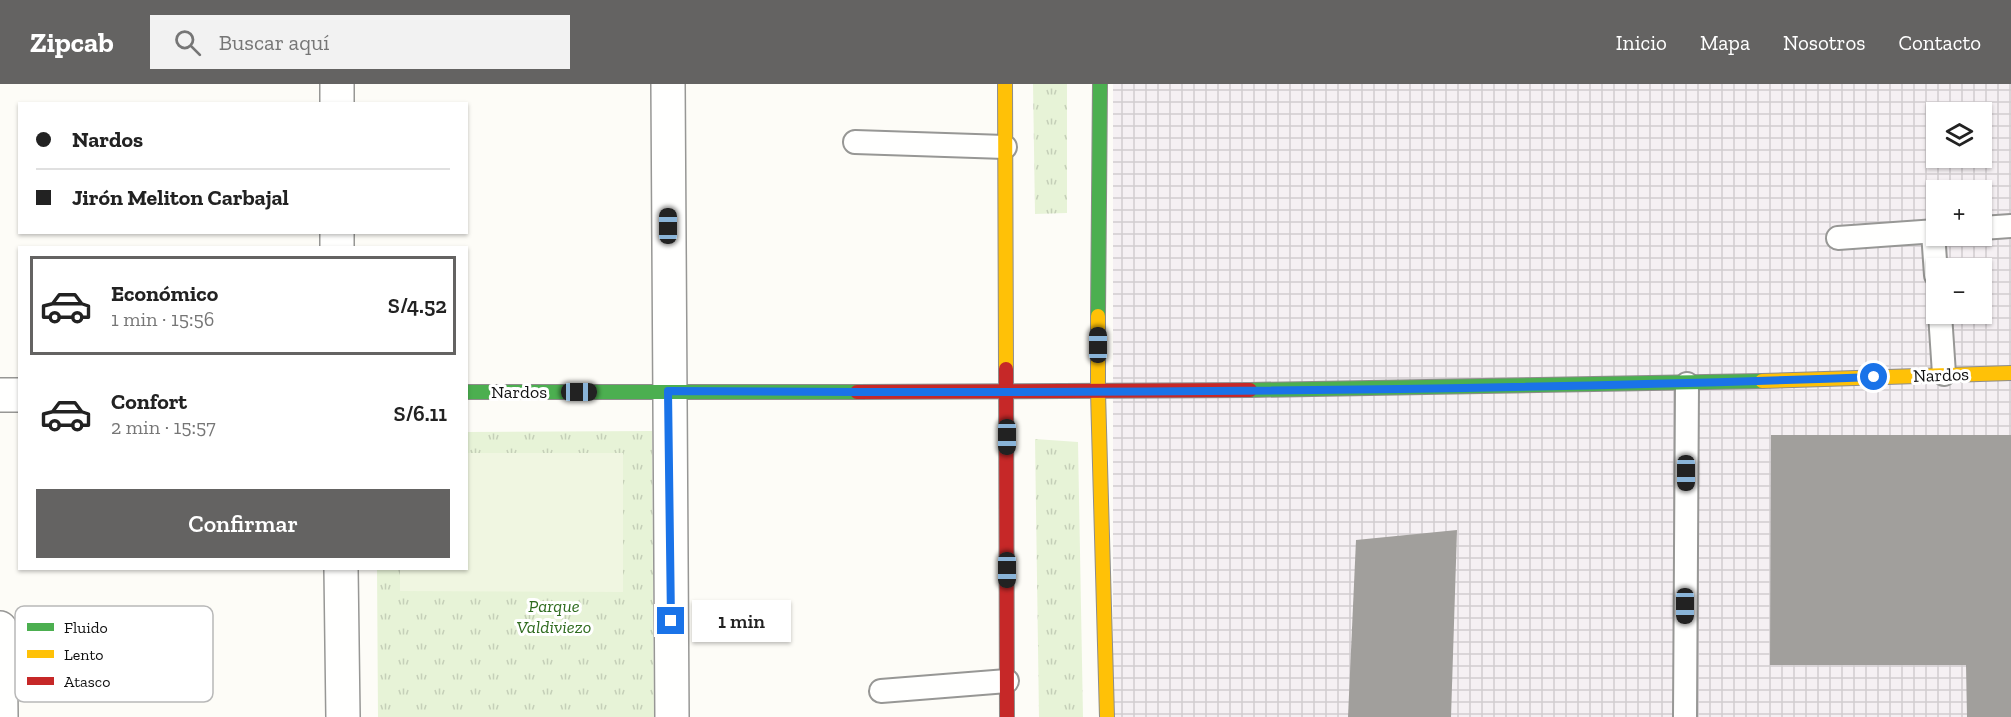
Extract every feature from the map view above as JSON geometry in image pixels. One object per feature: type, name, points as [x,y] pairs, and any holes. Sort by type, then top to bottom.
[{"type":"street","points":[[337,84],[337,102]]},
{"type":"street","points":[[668,84],[668,391],[672,717]]},
{"type":"street","points":[[1005,84],[1007,717]]},
{"type":"street","points":[[1100,84],[1098,392],[1107,717]]},
{"type":"street","name":"Nardos","points":[[468,392],[1098,392],[1687,384],[2011,373]]},
{"type":"street","points":[[0,395],[18,395]]},
{"type":"street","points":[[341,570],[343,717]]},
{"type":"street","points":[[0,628],[1,717]]},
{"type":"lane","points":[[855,142],[1005,147]]},
{"type":"lane","points":[[1992,227],[2011,226]]},
{"type":"lane","points":[[1838,238],[1926,232]]},
{"type":"lane","points":[[1941,324],[1944,374]]},
{"type":"lane","points":[[1685,717],[1687,384]]},
{"type":"lane","points":[[880,691],[1007,681]]},
{"type":"shaded area","points":[[1113,84],[2011,84],[2011,717],[1113,717]]},
{"type":"green space","points":[[1033,84],[1067,84],[1067,213],[1035,214]]},
{"type":"green space","name":"Parque Valdiviezo","points":[[652,431],[654,717],[378,717],[377,570],[468,570],[468,432]]},
{"type":"green space","points":[[1035,439],[1078,442],[1083,717],[1039,717]]},
{"type":"green space","points":[[468,453],[623,453],[623,592],[400,591],[400,570],[468,570]]},
{"type":"building","points":[[1771,435],[2011,435],[2011,717],[1967,717],[1966,665],[1770,665]]},
{"type":"building","points":[[1457,530],[1451,717],[1348,717],[1356,540]]},
{"type":"traffic: fast","points":[[1098,316],[1100,84]]},
{"type":"traffic: fast","points":[[1250,390],[1762,381]]},
{"type":"traffic: fast","points":[[468,392],[857,392]]},
{"type":"traffic: slow","points":[[1005,84],[1006,369]]},
{"type":"traffic: slow","points":[[1098,316],[1107,717]]},
{"type":"traffic: slow","points":[[1762,381],[2011,373]]},
{"type":"traffic: jam","points":[[1006,369],[1007,717]]},
{"type":"traffic: jam","points":[[857,392],[1250,390]]},
{"type":"route","points":[[671,621],[668,391],[1098,392],[1687,384],[1874,377]]}]
